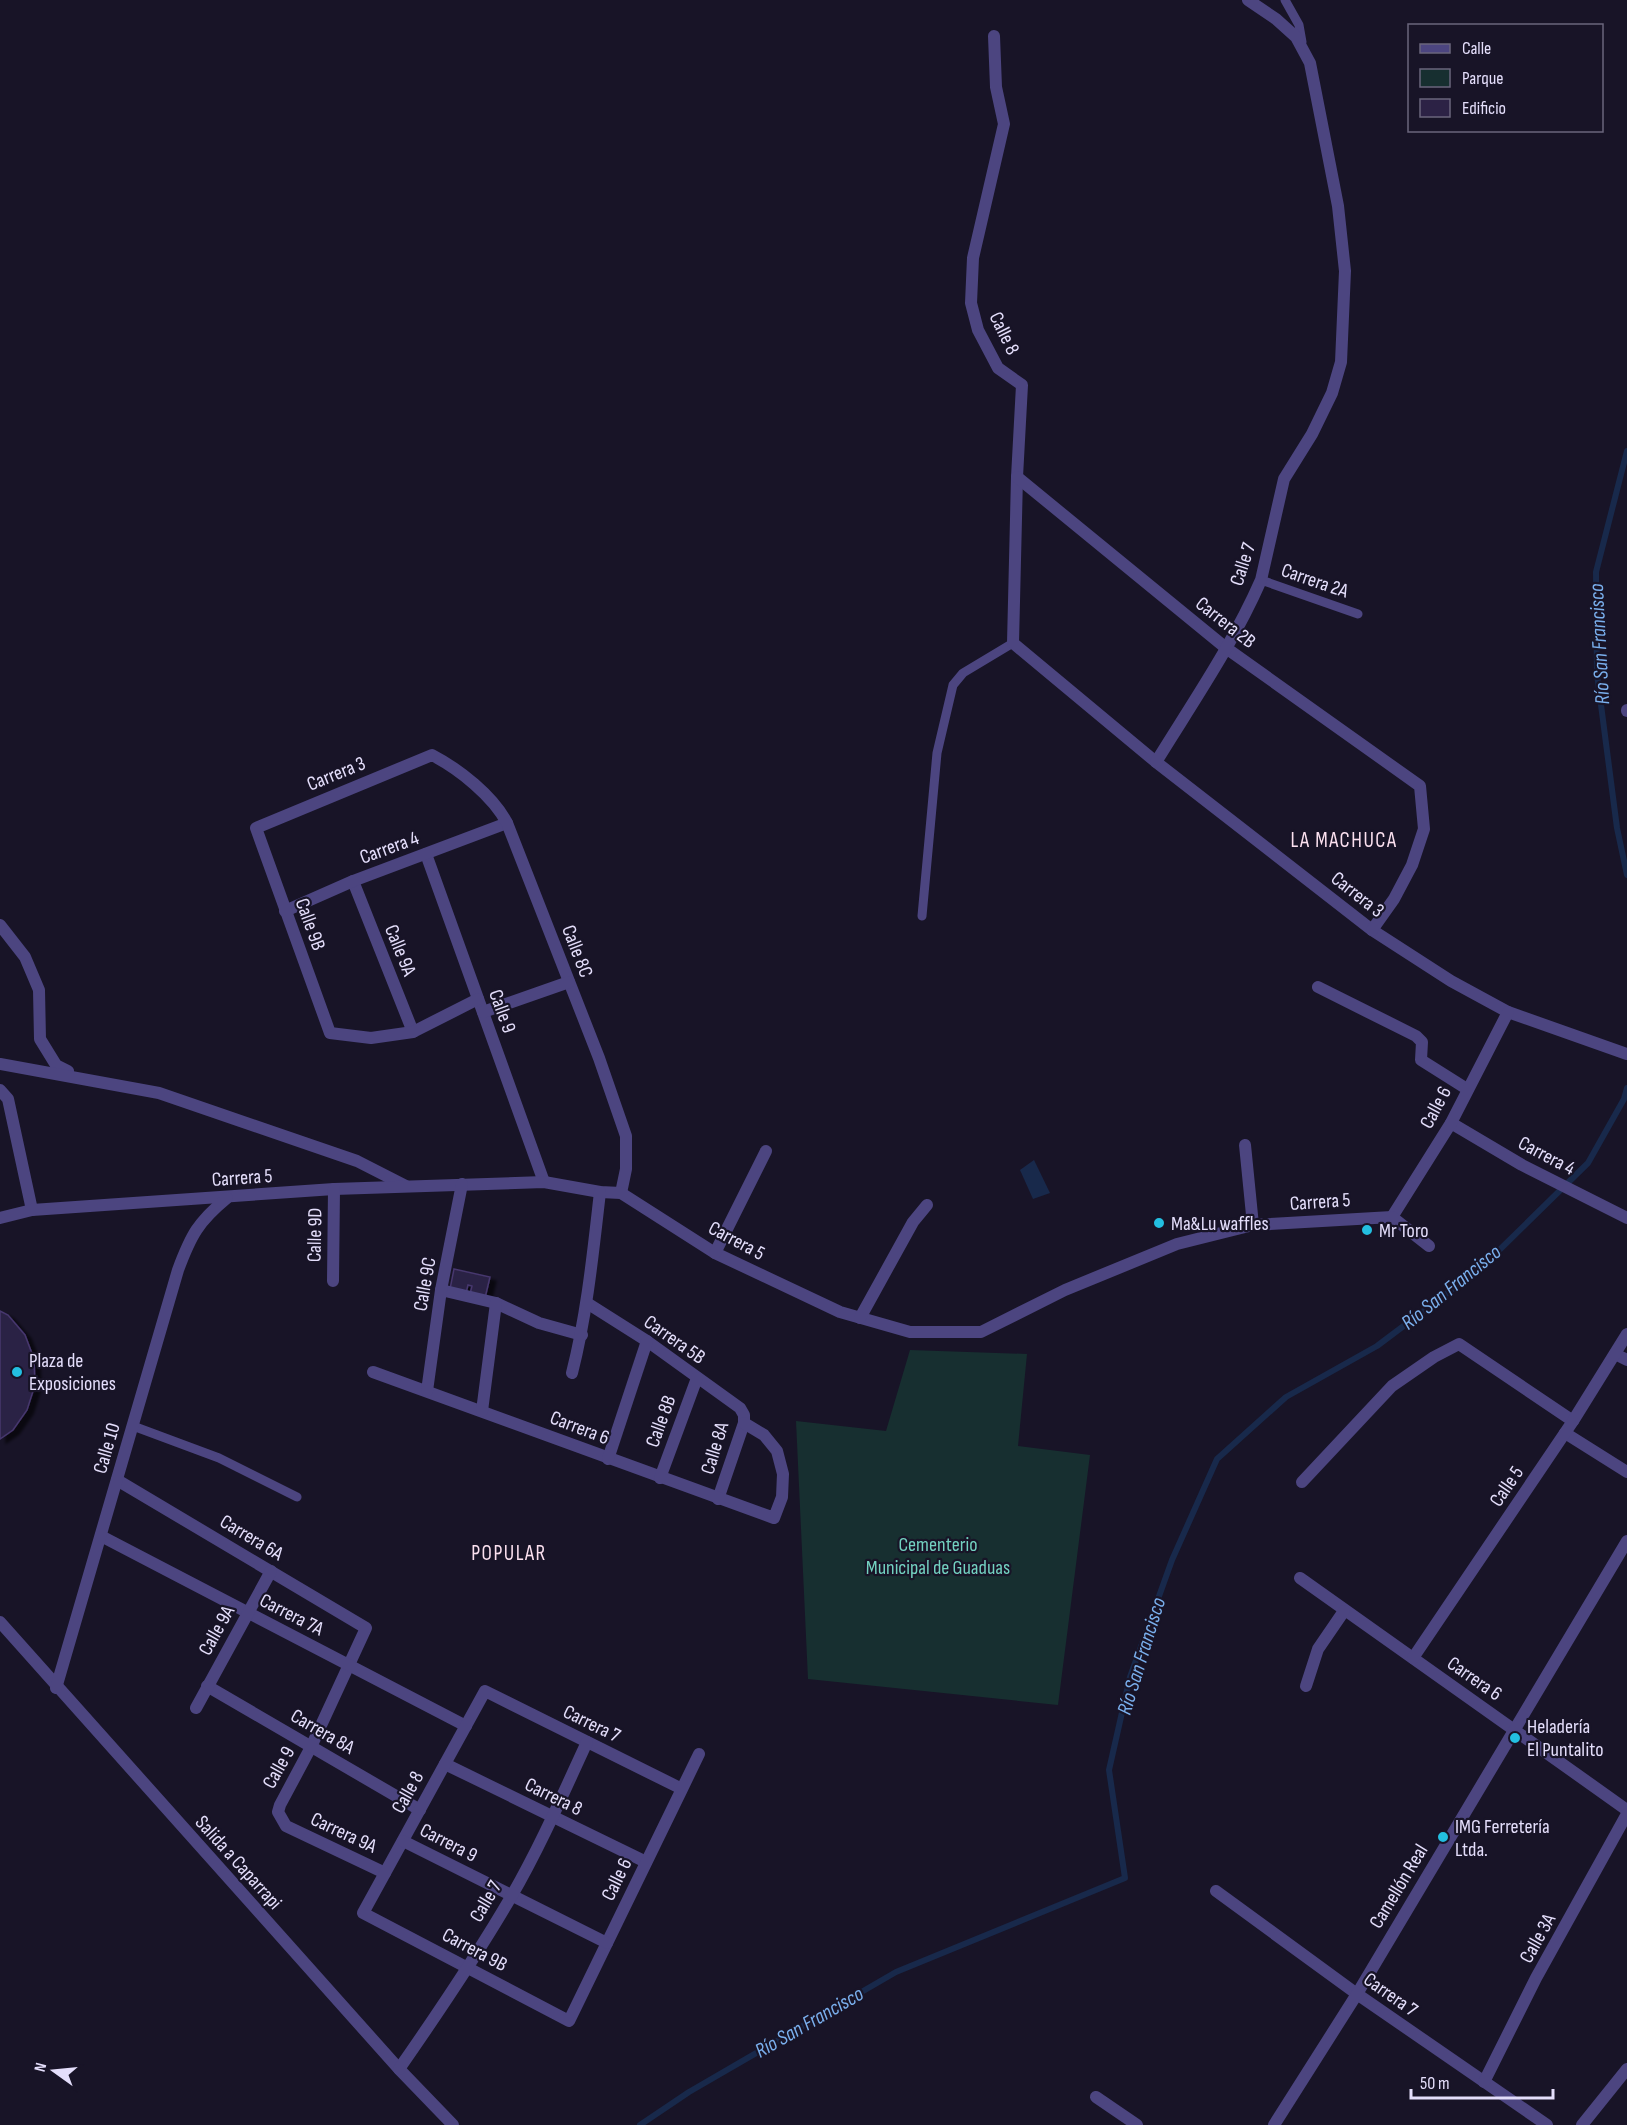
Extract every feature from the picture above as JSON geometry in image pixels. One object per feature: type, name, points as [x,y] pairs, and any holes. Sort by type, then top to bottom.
[{"type":"street","name":"Calle 7","points":[[1156,762],[1226,648],[1261,580],[1284,479],[1312,434],[1332,393],[1341,362],[1345,271],[1338,206],[1310,63],[1296,37],[1276,19],[1248,0]]},
{"type":"street","name":"Calle 8","points":[[994,36],[996,87],[1005,124],[973,258],[970,303],[978,330],[998,368],[1022,385],[1013,643]]},
{"type":"street","name":"Carrera 2B","points":[[1017,477],[1226,648],[1420,786],[1424,829],[1412,865],[1394,899],[1372,930]]},
{"type":"street","name":"Carrera 3","points":[[1013,643],[1156,762],[1372,930],[1451,981],[1508,1012],[1627,1054]]},
{"type":"street","name":"Carrera 3","points":[[256,828],[432,755]]},
{"type":"street","name":"Calle 8C","points":[[432,755],[450,765],[499,808],[507,823],[599,1058],[626,1136],[626,1169],[621,1193]]},
{"type":"street","name":"Carrera 4","points":[[285,911],[353,881],[507,823]]},
{"type":"street","name":"Calle 9B","points":[[256,828],[330,1033],[371,1038],[413,1032]]},
{"type":"street","name":"Calle 9","points":[[426,854],[544,1182]]},
{"type":"street","name":"Calle 9A","points":[[353,881],[413,1032]]},
{"type":"street","points":[[0,925],[25,957],[39,990],[40,1039],[56,1065],[86,1078]]},
{"type":"street","points":[[413,1032],[480,1005],[569,982]]},
{"type":"street","points":[[1318,987],[1416,1036],[1422,1042],[1420,1060],[1467,1089]]},
{"type":"street","name":"Calle 6","points":[[1392,1216],[1451,1123],[1508,1012]]},
{"type":"street","points":[[0,1064],[159,1093],[357,1161],[407,1187]]},
{"type":"street","points":[[0,1090],[8,1099],[32,1210]]},
{"type":"street","name":"Carrera 4","points":[[1451,1123],[1522,1165],[1627,1218]]},
{"type":"street","points":[[1245,1145],[1252,1225]]},
{"type":"street","points":[[715,1253],[766,1151]]},
{"type":"street","name":"Carrera 5","points":[[0,1218],[32,1210],[334,1190],[544,1182],[600,1192],[621,1193],[715,1253],[840,1312],[910,1332],[981,1332],[1065,1290],[1178,1244],[1252,1225],[1392,1216]]},
{"type":"street","name":"Calle 9C","points":[[427,1391],[441,1290],[462,1184]]},
{"type":"street","name":"Calle 9D","points":[[333,1281],[334,1190]]},
{"type":"street","points":[[572,1373],[587,1304],[600,1192]]},
{"type":"street","name":"Calle 10","points":[[56,1688],[178,1270],[190,1238],[208,1214],[227,1198]]},
{"type":"street","points":[[860,1318],[913,1222],[927,1205]]},
{"type":"street","points":[[1392,1216],[1430,1246]]},
{"type":"street","points":[[441,1290],[496,1303],[539,1323],[582,1335]]},
{"type":"street","points":[[482,1411],[496,1303]]},
{"type":"street","name":"Carrera 5B","points":[[587,1304],[646,1341],[740,1408]]},
{"type":"street","name":"Calle 5","points":[[1413,1658],[1573,1421],[1627,1334]]},
{"type":"street","points":[[608,1459],[646,1341]]},
{"type":"street","points":[[1302,1482],[1392,1386],[1434,1357],[1459,1344],[1573,1421]]},
{"type":"street","points":[[1615,1354],[1627,1359]]},
{"type":"street","name":"Carrera 6","points":[[373,1372],[774,1518],[782,1497],[783,1474],[777,1450],[764,1435],[744,1423]]},
{"type":"street","name":"Calle 8B","points":[[660,1478],[697,1378]]},
{"type":"street","name":"Calle 8A","points":[[718,1499],[744,1423],[744,1415],[740,1408]]},
{"type":"street","points":[[1565,1433],[1627,1472]]},
{"type":"street","name":"Carrera 6A","points":[[117,1480],[366,1628]]},
{"type":"street","name":"Carrera 7A","points":[[101,1536],[466,1726]]},
{"type":"street","name":"Camellón Real","points":[[1274,2125],[1357,1994],[1627,1541]]},
{"type":"street","name":"Calle 9A","points":[[196,1708],[271,1571]]},
{"type":"street","name":"Carrera 6","points":[[1300,1578],[1627,1812]]},
{"type":"street","points":[[1306,1686],[1318,1649],[1344,1611]]},
{"type":"street","name":"Salida a Caparrapi","points":[[0,1622],[56,1688],[399,2069],[453,2125]]},
{"type":"street","name":"Calle 9","points":[[285,1826],[278,1812],[280,1805],[311,1747],[366,1628]]},
{"type":"street","name":"Carrera 8A","points":[[207,1686],[420,1809]]},
{"type":"street","name":"Calle 8","points":[[363,1913],[485,1691]]},
{"type":"street","name":"Carrera 7","points":[[485,1691],[682,1789]]},
{"type":"street","name":"Calle 7","points":[[399,2069],[469,1968],[512,1895],[553,1817],[587,1742]]},
{"type":"street","name":"Calle 6","points":[[569,2021],[699,1754]]},
{"type":"street","name":"Carrera 8","points":[[445,1764],[646,1862]]},
{"type":"street","name":"Calle 3A","points":[[1484,2082],[1536,1978],[1627,1812]]},
{"type":"street","name":"Carrera 9A","points":[[285,1826],[385,1873]]},
{"type":"street","name":"Carrera 9","points":[[403,1841],[607,1943]]},
{"type":"street","name":"Carrera 7","points":[[1216,1891],[1357,1994],[1547,2125]]},
{"type":"street","name":"Carrera 9B","points":[[363,1913],[569,2021]]},
{"type":"street","points":[[1582,2125],[1627,2069]]},
{"type":"street","points":[[1096,2097],[1137,2125]]},
{"type":"lane","points":[[1285,0],[1299,26],[1303,50]]},
{"type":"lane","name":"Carrera 2A","points":[[1261,580],[1358,614]]},
{"type":"lane","points":[[922,916],[937,753],[953,685],[963,673],[1013,643]]},
{"type":"lane","points":[[133,1426],[219,1458],[297,1497]]},
{"type":"green space","name":"Cementerio Municipal de Guaduas","points":[[910,1350],[1027,1354],[1018,1446],[1090,1455],[1058,1705],[808,1679],[796,1421],[886,1431]]},
{"type":"water","points":[[1034,1160],[1050,1193],[1033,1199],[1020,1170]]},
{"type":"building","points":[[454,1269],[490,1277],[485,1298],[470,1294],[472,1286],[468,1285],[466,1293],[450,1289]]},
{"type":"building","name":"Plaza de Exposiciones","points":[[0,1311],[8,1315],[25,1335],[34,1359],[35,1385],[27,1410],[13,1430],[0,1439]]},
{"type":"waterway","name":"Río San Francisco","points":[[1627,451],[1596,572],[1597,674],[1617,828],[1627,875]]},
{"type":"waterway","name":"Río San Francisco","points":[[640,2125],[689,2092],[896,1972],[1125,1878],[1109,1770],[1130,1677],[1172,1560],[1217,1459],[1286,1397],[1377,1346],[1482,1267],[1588,1163],[1624,1099],[1627,1088]]},
{"type":"place","name":"Ma&Lu waffles","points":[[1159,1223]]},
{"type":"place","name":"Mr Toro","points":[[1367,1230]]},
{"type":"place","name":"Plaza de Exposiciones","points":[[17,1372]]},
{"type":"place","name":"Heladería El Puntalito","points":[[1515,1738]]},
{"type":"place","name":"IMG Ferretería Ltda.","points":[[1443,1837]]},
{"type":"district","name":"LA MACHUCA","points":[[1344,840]]},
{"type":"district","name":"POPULAR","points":[[509,1553]]}]
